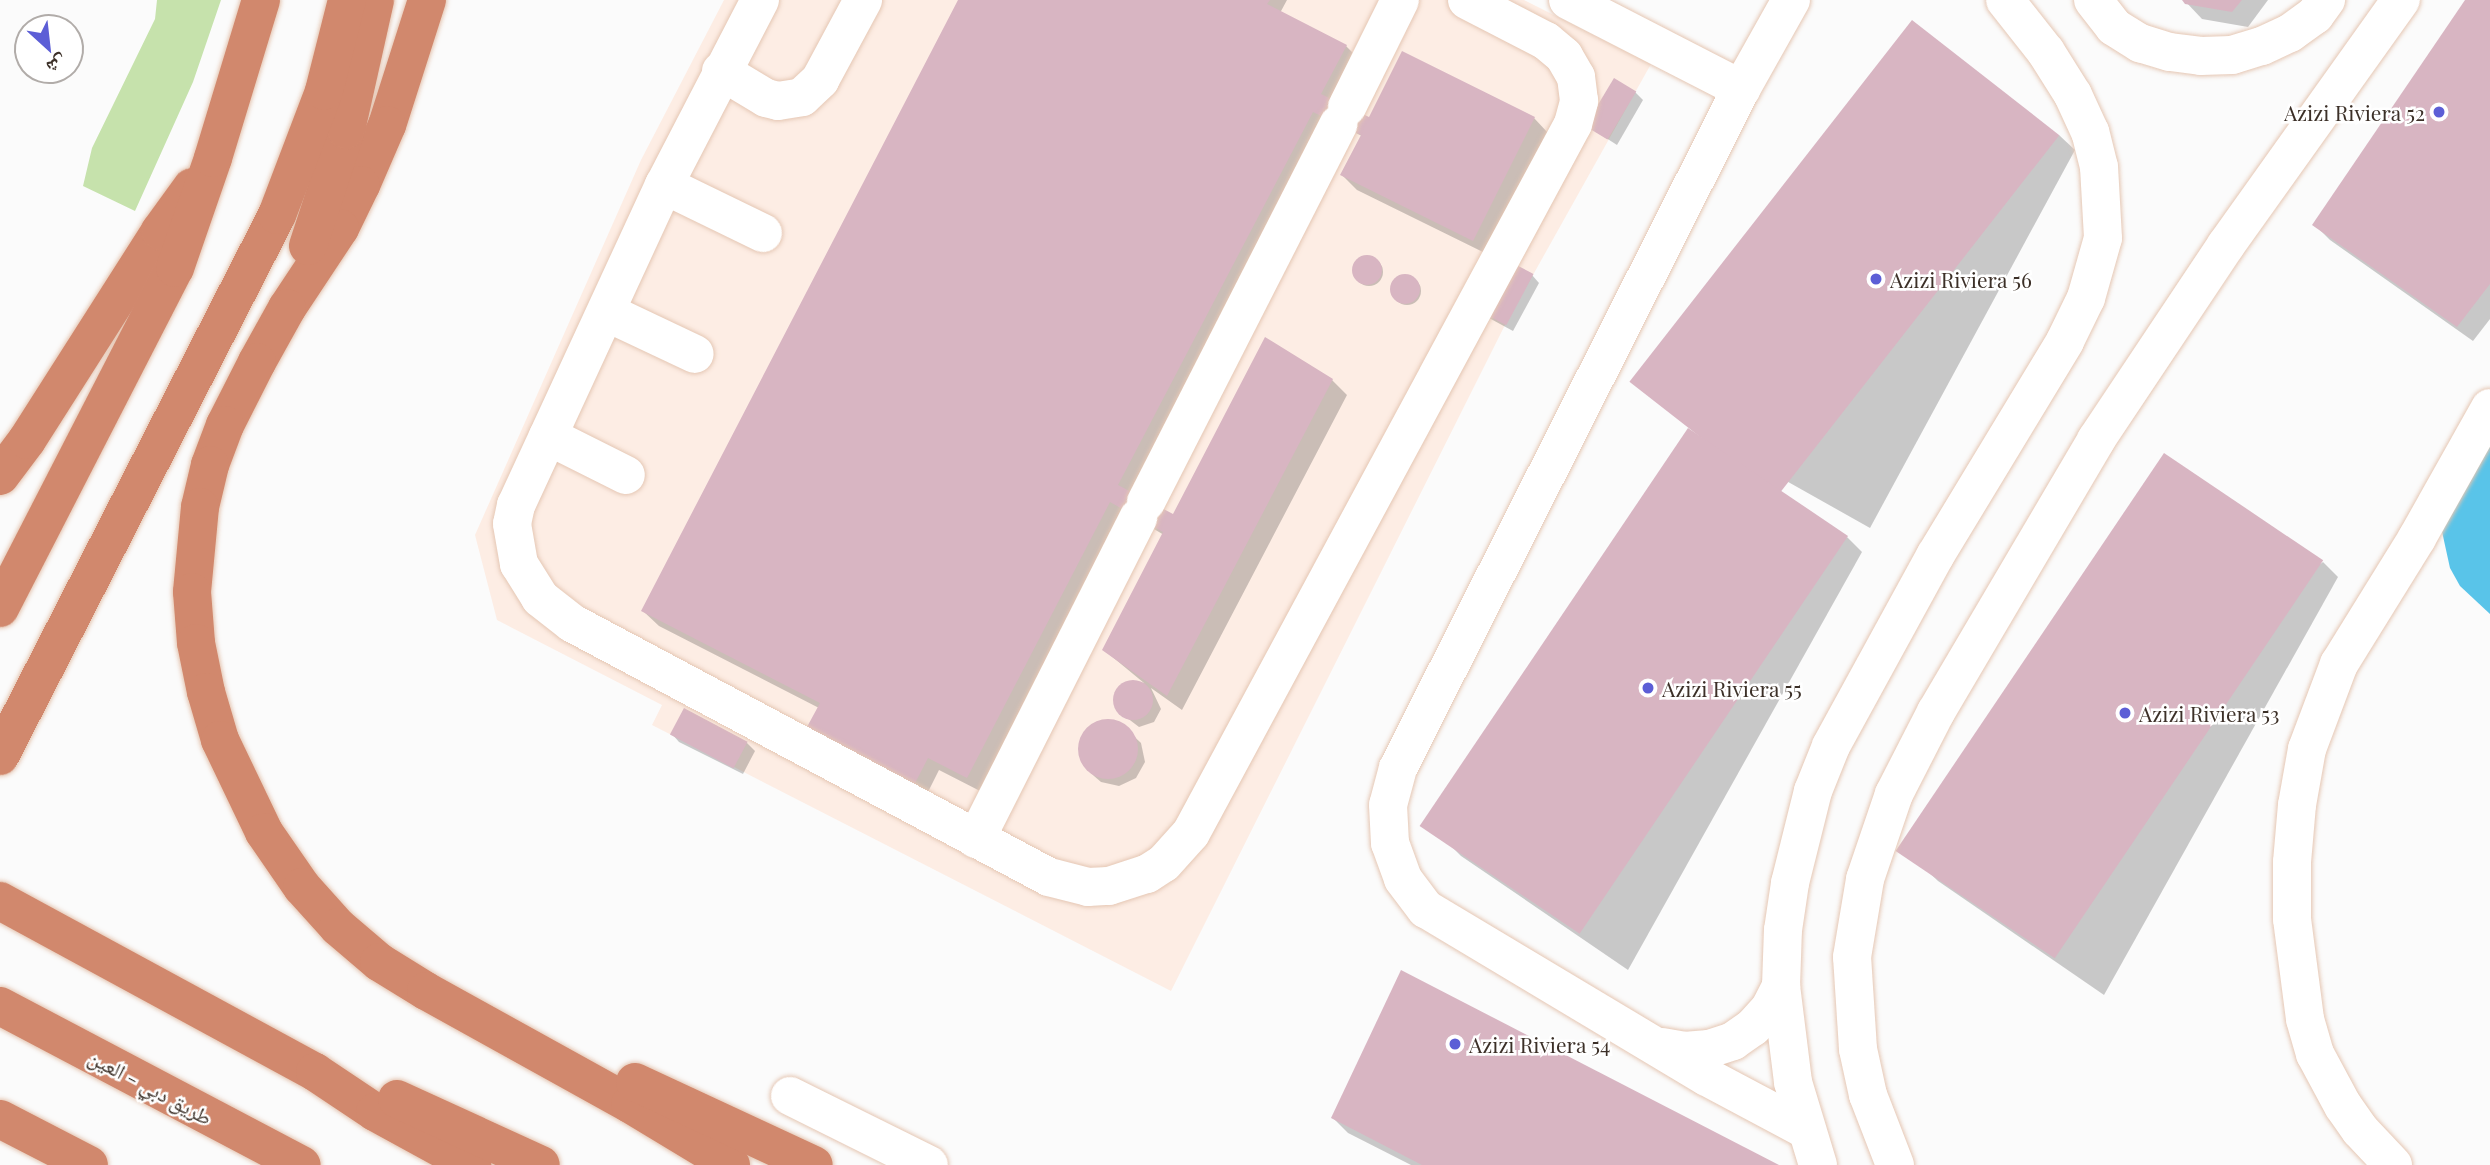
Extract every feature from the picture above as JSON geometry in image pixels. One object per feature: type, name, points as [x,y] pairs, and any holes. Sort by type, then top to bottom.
[{"type":"highway","points":[[0,608],[175,268],[214,158],[261,0]]},
{"type":"highway","points":[[0,756],[277,215],[324,91],[347,0]]},
{"type":"highway","points":[[287,308],[346,130],[375,0]]},
{"type":"highway","points":[[427,0],[387,125],[361,185],[322,258],[287,308],[225,425],[200,507],[192,592],[196,643],[206,692],[220,740],[240,787],[264,832],[302,887],[338,927],[379,962],[426,991],[464,1010],[731,1165]]},
{"type":"highway","points":[[0,476],[27,440],[160,231],[214,158]]},
{"type":"highway","points":[[0,901],[315,1072],[375,1112],[472,1165]]},
{"type":"highway","name":"طريق دبي - العين","points":[[0,1006],[302,1165]]},
{"type":"highway","points":[[464,1010],[540,1036],[814,1165]]},
{"type":"highway","points":[[315,1072],[412,1105],[541,1165]]},
{"type":"highway","points":[[0,1119],[89,1165]]},
{"type":"street","points":[[761,0],[721,71],[664,185],[516,505],[512,524],[514,544],[524,573],[540,598],[555,612],[1049,877],[1098,887],[1128,882],[1147,874],[1164,863],[1191,833],[1573,124],[1579,101],[1578,89],[1576,77],[1564,56],[1546,41],[1467,0]]},
{"type":"street","points":[[721,71],[766,98],[778,101],[802,97],[820,80],[863,0]]},
{"type":"street","points":[[976,839],[1400,0]]},
{"type":"street","points":[[1568,0],[1741,89]]},
{"type":"street","points":[[1791,0],[1741,89],[1398,768],[1388,805],[1390,843],[1394,855],[1403,879],[1426,908],[1707,1077],[1805,1129]]},
{"type":"street","points":[[1818,1165],[1805,1129],[1784,1034],[1781,986],[1783,930],[1790,883],[1813,791],[1831,746],[1935,556],[2065,341],[2096,270],[2103,239],[2103,201],[2099,167],[2090,132],[2073,96],[2046,52],[2005,0]]},
{"type":"street","points":[[2093,0],[2114,27],[2140,43],[2170,52],[2201,56],[2232,55],[2262,46],[2290,33],[2315,15],[2326,0]]},
{"type":"street","points":[[1895,1165],[1868,1095],[1858,1049],[1852,957],[1865,879],[1894,794],[1936,712],[2096,440],[2226,245],[2401,0]]},
{"type":"street","points":[[664,185],[764,233]]},
{"type":"street","points":[[606,312],[695,354]]},
{"type":"street","points":[[2393,1165],[2360,1130],[2343,1106],[2315,1054],[2305,1019],[2292,919],[2292,862],[2297,805],[2307,749],[2339,664],[2417,538],[2490,408]]},
{"type":"street","points":[[548,436],[626,475]]},
{"type":"street","points":[[1660,1047],[1684,1051],[1709,1049],[1733,1041],[1753,1027],[1770,1008],[1781,986]]},
{"type":"street","points":[[790,1096],[929,1165]]},
{"type":"shaded area","points":[[724,0],[1524,0],[1651,64],[1505,325],[1171,991],[652,725],[662,705],[497,620],[475,535],[641,160]]},
{"type":"green space","points":[[157,0],[221,0],[193,82],[135,211],[83,186],[92,148],[155,19]]},
{"type":"water","points":[[2490,442],[2490,614],[2460,586],[2450,568],[2441,527]]},
{"type":"building","points":[[958,0],[1270,0],[1267,4],[1347,45],[1321,94],[1369,117],[1402,51],[1535,117],[1473,241],[1340,175],[1361,135],[1313,112],[1118,485],[1173,514],[1265,337],[1333,379],[1167,696],[1102,650],[1163,532],[1110,502],[967,778],[928,758],[910,793],[801,738],[820,703],[641,611]]},
{"type":"building","points":[[2182,0],[2242,0],[2232,12],[2185,4]]},
{"type":"building","name":"Azizi Riviera 52","points":[[2465,0],[2490,0],[2490,284],[2457,327],[2312,225]]},
{"type":"building","name":"Azizi Riviera 56","points":[[1912,20],[2059,135],[1777,497],[1629,382]]},
{"type":"building","points":[[1614,78],[1636,91],[1607,139],[1585,126]]},
{"type":"building","points":[[1367,255],[1378,259],[1382,270],[1378,281],[1367,285],[1356,281],[1352,270],[1356,259]]},
{"type":"building","points":[[1507,260],[1533,274],[1506,325],[1480,311]]},
{"type":"building","points":[[1405,274],[1416,278],[1420,289],[1416,300],[1405,304],[1394,300],[1390,289],[1394,278]]},
{"type":"building","name":"Azizi Riviera 55","points":[[1688,428],[1848,536],[1580,934],[1420,826]]},
{"type":"building","name":"Azizi Riviera 53","points":[[2164,453],[2323,560],[2055,958],[1896,851]]},
{"type":"building","points":[[1133,680],[1141,681],[1147,686],[1152,692],[1152,708],[1147,714],[1141,719],[1133,720],[1125,719],[1119,714],[1114,708],[1113,700],[1114,692],[1119,686],[1125,681]]},
{"type":"building","points":[[684,708],[748,742],[733,768],[670,734]]},
{"type":"building","points":[[1102,719],[1114,719],[1133,732],[1138,749],[1136,761],[1125,774],[1114,779],[1102,779],[1083,766],[1078,755],[1078,743],[1091,724]]},
{"type":"building","name":"Azizi Riviera 54","points":[[1401,970],[1779,1165],[1422,1165],[1331,1118]]},
{"type":"place","name":"Azizi Riviera 52","points":[[2439,112]]},
{"type":"place","name":"Azizi Riviera 56","points":[[1876,279]]},
{"type":"place","name":"Azizi Riviera 55","points":[[1648,688]]},
{"type":"place","name":"Azizi Riviera 53","points":[[2125,713]]},
{"type":"place","name":"Azizi Riviera 54","points":[[1455,1044]]}]
